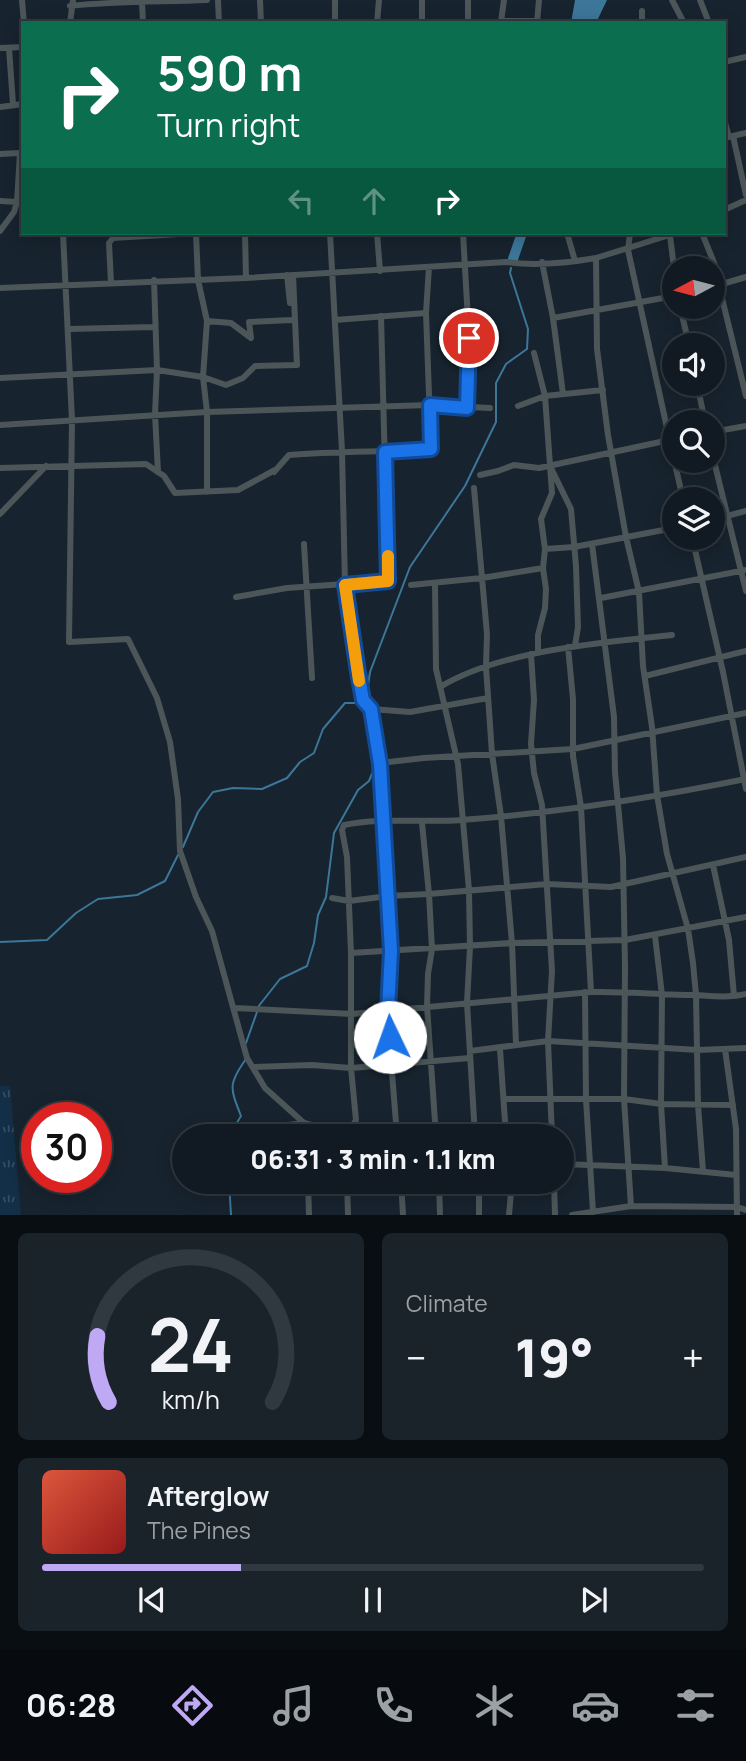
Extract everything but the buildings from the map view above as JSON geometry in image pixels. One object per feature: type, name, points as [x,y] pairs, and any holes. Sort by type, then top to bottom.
[{"type":"street","points":[[22,0],[24,21]]},
{"type":"street","points":[[70,21],[71,3],[207,0]]},
{"type":"street","points":[[218,0],[219,21]]},
{"type":"street","points":[[260,0],[261,21]]},
{"type":"street","points":[[335,0],[335,21]]},
{"type":"street","points":[[377,21],[379,0]]},
{"type":"street","points":[[422,0],[422,21]]},
{"type":"street","points":[[468,0],[468,21]]},
{"type":"street","points":[[501,21],[504,0]]},
{"type":"street","points":[[537,21],[539,0]]},
{"type":"street","points":[[672,0],[683,21]]},
{"type":"street","points":[[700,0],[708,21]]},
{"type":"street","points":[[142,2],[143,21]]},
{"type":"street","points":[[642,11],[642,21]]},
{"type":"street","points":[[0,48],[21,47]]},
{"type":"street","points":[[9,48],[13,104]]},
{"type":"street","points":[[726,62],[746,57]]},
{"type":"street","points":[[0,107],[21,104]]},
{"type":"street","points":[[726,209],[746,198],[729,137],[746,133]]},
{"type":"street","points":[[0,154],[21,153]]},
{"type":"street","points":[[0,231],[14,212],[21,163]]},
{"type":"street","points":[[0,201],[17,202]]},
{"type":"street","points":[[63,235],[73,465],[69,642],[128,639],[157,698],[170,742],[178,799],[180,851],[212,931],[247,1058],[265,1088],[304,1123]]},
{"type":"street","points":[[111,283],[111,239],[147,235]]},
{"type":"street","points":[[196,235],[198,281],[207,321],[203,377],[207,412],[207,492]]},
{"type":"street","points":[[244,235],[246,278]]},
{"type":"street","points":[[330,235],[342,451],[345,585],[363,700],[371,709],[380,764],[391,951],[388,1010],[396,1124]]},
{"type":"street","points":[[377,235],[380,271]]},
{"type":"street","points":[[463,235],[469,338],[467,408]]},
{"type":"street","points":[[568,235],[575,261]]},
{"type":"street","points":[[630,235],[628,250],[664,410]]},
{"type":"street","points":[[0,288],[155,280],[198,281],[466,264],[575,261],[628,250],[670,235]]},
{"type":"street","points":[[673,235],[674,256]]},
{"type":"street","points":[[703,235],[709,256]]},
{"type":"street","points":[[596,258],[597,349],[608,435],[639,592],[657,796],[672,874],[688,929],[696,995],[698,1105],[703,1171]]},
{"type":"street","points":[[542,262],[563,394]]},
{"type":"street","points":[[0,468],[146,464],[164,476],[175,493],[207,492],[238,490],[274,471],[289,455],[431,449],[426,313],[429,267]]},
{"type":"street","points":[[290,275],[296,365]]},
{"type":"street","points":[[290,275],[296,365]]},
{"type":"street","points":[[725,284],[746,277]]},
{"type":"street","points":[[155,280],[155,414],[158,471]]},
{"type":"street","points":[[553,318],[662,298]]},
{"type":"street","points":[[725,309],[742,365],[746,396]]},
{"type":"street","points":[[335,320],[426,313]]},
{"type":"street","points":[[236,597],[287,588],[388,581],[381,316]]},
{"type":"street","points":[[207,321],[231,323],[251,338],[249,322],[292,320]]},
{"type":"street","points":[[69,329],[154,327]]},
{"type":"street","points":[[534,353],[545,396],[552,493],[541,519],[545,549],[545,608],[535,654],[531,751],[542,812],[547,884],[551,995],[548,1041],[551,1124]]},
{"type":"street","points":[[0,378],[157,370],[203,377],[226,386],[243,377],[255,366],[296,365]]},
{"type":"street","points":[[518,406],[545,396],[603,390]]},
{"type":"street","points":[[0,425],[207,412],[430,405],[490,408]]},
{"type":"street","points":[[725,430],[746,426]]},
{"type":"street","points":[[480,475],[514,465],[539,468],[662,442]]},
{"type":"street","points":[[550,464],[571,509],[574,547],[578,627],[572,647],[573,749],[581,807],[586,887],[586,1099],[593,1212]]},
{"type":"street","points":[[0,514],[46,466]]},
{"type":"street","points":[[716,473],[726,516],[744,571],[746,591]]},
{"type":"street","points":[[474,488],[487,635],[486,667],[492,754],[501,816],[512,943],[516,1044]]},
{"type":"street","points":[[726,516],[746,511]]},
{"type":"street","points":[[545,549],[593,544],[662,530]]},
{"type":"street","points":[[304,544],[313,678]]},
{"type":"street","points":[[593,544],[615,741],[624,886],[624,1099],[631,1206]]},
{"type":"street","points":[[695,550],[746,789]]},
{"type":"street","points":[[411,585],[482,578],[543,568]]},
{"type":"street","points":[[601,598],[744,571]]},
{"type":"street","points":[[435,584],[436,669],[457,756],[469,890],[467,1003],[474,1124]]},
{"type":"street","points":[[440,687],[461,674],[535,654],[672,635]]},
{"type":"street","points":[[645,676],[746,651]]},
{"type":"street","points":[[371,709],[410,712],[488,698]]},
{"type":"street","points":[[380,764],[573,749],[746,713]]},
{"type":"street","points":[[354,1124],[356,1120],[351,1068],[349,901],[347,857],[342,827],[352,824],[422,823],[542,812],[657,796],[745,779]]},
{"type":"street","points":[[422,823],[432,949],[427,1006],[435,1124]]},
{"type":"street","points":[[331,898],[349,901],[388,895],[547,884],[624,886],[746,857]]},
{"type":"street","points":[[713,865],[732,958],[734,996]]},
{"type":"street","points":[[351,953],[512,943],[625,940],[746,917]]},
{"type":"street","points":[[655,936],[662,995],[660,1047],[665,1168]]},
{"type":"street","points":[[234,1008],[352,1014],[588,992],[734,996],[746,994]]},
{"type":"street","points":[[253,1067],[312,1065],[351,1068],[430,1061],[516,1044],[548,1041],[698,1050],[746,1048]]},
{"type":"street","points":[[500,1049],[505,1124]]},
{"type":"street","points":[[726,1049],[733,1105],[737,1211]]},
{"type":"street","points":[[504,1099],[624,1099],[661,1104],[733,1105]]},
{"type":"street","points":[[295,1124],[307,1124]]},
{"type":"street","points":[[574,1165],[665,1168],[736,1175]]},
{"type":"street","points":[[309,1194],[310,1215]]},
{"type":"street","points":[[347,1194],[348,1215]]},
{"type":"street","points":[[402,1194],[403,1215]]},
{"type":"street","points":[[439,1194],[440,1215]]},
{"type":"street","points":[[479,1194],[479,1215]]},
{"type":"street","points":[[509,1215],[511,1194]]},
{"type":"street","points":[[554,1194],[555,1215]]},
{"type":"street","points":[[572,1215],[607,1212],[631,1206],[746,1210]]},
{"type":"street","points":[[643,1206],[643,1215]]},
{"type":"green space","points":[[0,1086],[10,1086],[21,1215],[0,1215]]},
{"type":"shaded area","points":[[575,0],[607,0],[597,21],[571,21]]},
{"type":"waterway","points":[[513,259],[521,235]]},
{"type":"waterway","points":[[366,700],[370,672],[410,567],[465,486],[496,422],[496,383],[506,364],[527,349],[528,329],[510,273],[511,268]]},
{"type":"waterway","points":[[183,847],[198,812],[213,792],[233,788],[262,789],[287,778],[300,762],[314,753],[323,729],[345,703],[363,703]]},
{"type":"waterway","points":[[366,709],[369,720]]},
{"type":"waterway","points":[[258,1007],[280,979],[307,966],[318,915],[326,897],[334,833],[358,790],[369,781],[376,764]]},
{"type":"waterway","points":[[0,942],[47,940],[76,913],[98,899],[137,895],[165,881],[178,855]]},
{"type":"waterway","points":[[246,1043],[257,1012]]},
{"type":"waterway","points":[[236,1124],[241,1116],[233,1086],[246,1059]]},
{"type":"waterway","points":[[230,1194],[231,1215]]},
{"type":"slow traffic","points":[[359,681],[345,585],[388,581],[388,556]]},
{"type":"route","points":[[390,1037],[388,1010],[391,951],[379,786],[380,764],[371,709],[363,700],[345,585],[388,581],[385,452],[431,449],[430,405],[467,408],[469,338]]}]
